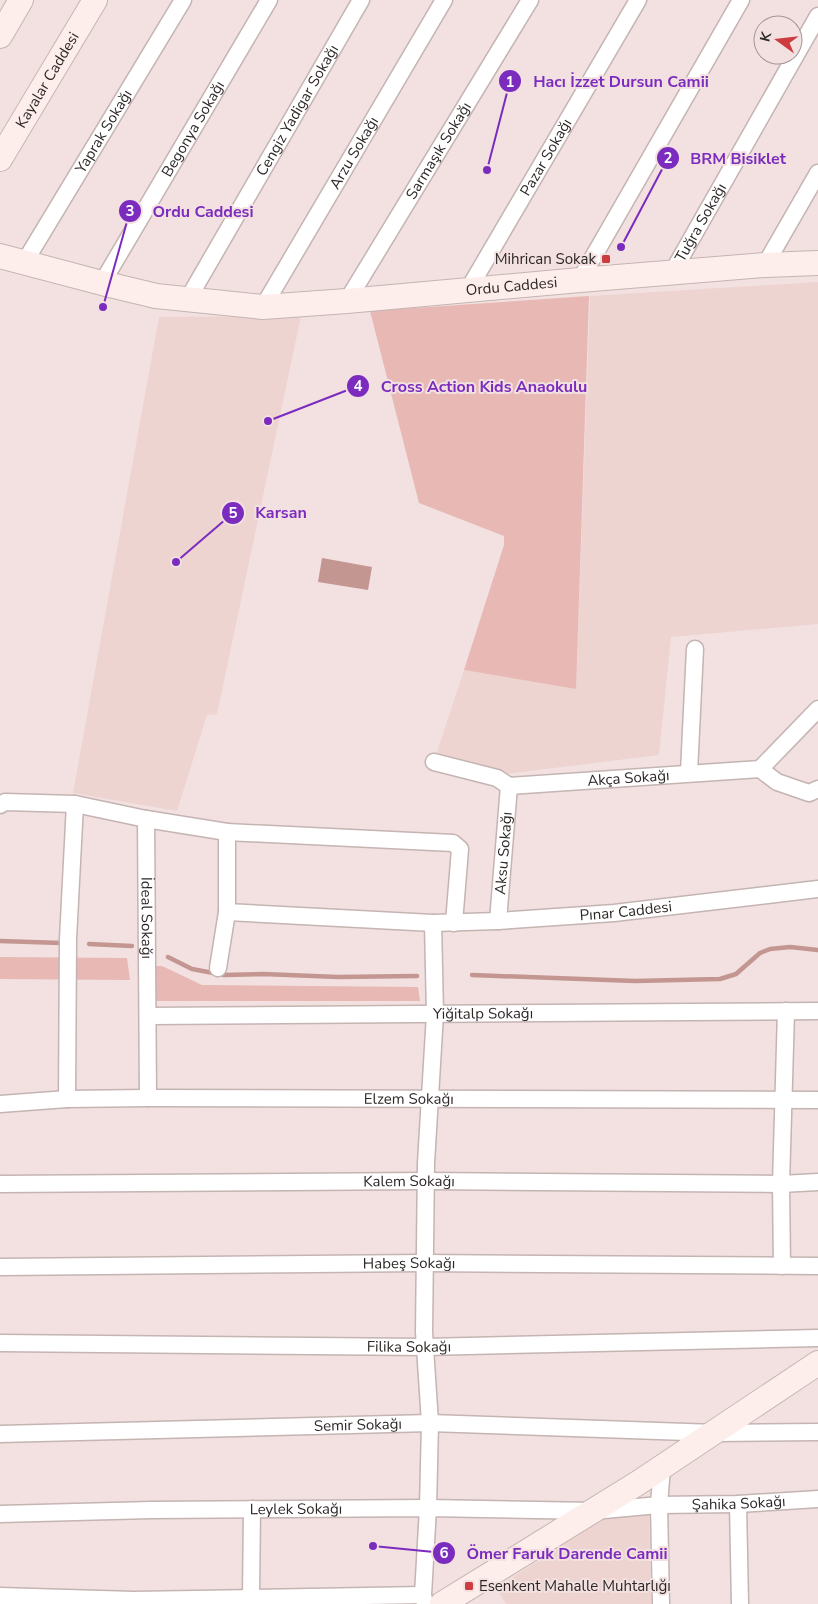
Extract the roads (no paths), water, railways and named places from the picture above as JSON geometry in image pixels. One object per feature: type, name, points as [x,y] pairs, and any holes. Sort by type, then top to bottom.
[{"type":"main road","points":[[0,36],[21,0]]},
{"type":"main road","name":"Kayalar Caddesi","points":[[0,159],[95,0]]},
{"type":"main road","name":"Ordu Caddesi","points":[[0,256],[156,296],[263,307],[580,280],[818,263]]},
{"type":"main road","points":[[430,1601],[593,1510],[715,1433],[818,1363]]},
{"type":"street","name":"Yaprak Sokağı","points":[[24,263],[183,0]]},
{"type":"street","name":"Begonya Sokağı","points":[[102,283],[269,0]]},
{"type":"street","name":"Cengiz Yadigar Sokağı","points":[[188,299],[361,0]]},
{"type":"street","name":"Arzu Sokağı","points":[[263,307],[444,0]]},
{"type":"street","name":"Sarmaşık Sokağı","points":[[347,301],[530,0]]},
{"type":"street","name":"Pazar Sokağı","points":[[468,290],[638,0]]},
{"type":"street","points":[[580,280],[741,0]]},
{"type":"street","name":"Tuğra Sokağı","points":[[672,274],[818,16]]},
{"type":"street","points":[[765,266],[818,173]]},
{"type":"street","points":[[689,772],[695,649]]},
{"type":"street","points":[[818,710],[760,769],[777,782],[809,793],[818,789]]},
{"type":"street","name":"Akça Sokağı","points":[[434,762],[497,778],[509,786],[689,772],[760,769]]},
{"type":"street","name":"Aksu Sokağı","points":[[498,921],[509,786]]},
{"type":"street","points":[[0,805],[5,802],[75,804],[146,819],[227,832],[453,843],[460,849],[454,923]]},
{"type":"street","points":[[67,1099],[68,939],[75,804]]},
{"type":"street","name":"İdeal Sokağı","points":[[146,819],[148,1098]]},
{"type":"street","points":[[218,968],[227,912],[227,832]]},
{"type":"street","name":"Pınar Caddesi","points":[[227,912],[454,923],[614,913],[818,890]]},
{"type":"street","points":[[0,1596],[134,1600],[251,1597],[430,1601],[428,1508],[430,1423],[425,1347],[424,1263],[425,1181],[435,1014],[433,923]]},
{"type":"street","points":[[782,1266],[781,1184],[786,1011]]},
{"type":"street","name":"Yiğitalp Sokağı","points":[[148,1016],[818,1011]]},
{"type":"street","name":"Elzem Sokağı","points":[[0,1104],[67,1099],[148,1098],[818,1100]]},
{"type":"street","name":"Kalem Sokağı","points":[[0,1184],[425,1181],[781,1184],[818,1182]]},
{"type":"street","name":"Habeş Sokağı","points":[[0,1266],[424,1263],[818,1266]]},
{"type":"street","name":"Filika Sokağı","points":[[0,1344],[425,1347],[818,1338]]},
{"type":"street","name":"Semir Sokağı","points":[[0,1434],[430,1423],[715,1433],[818,1432]]},
{"type":"street","points":[[662,1467],[659,1505],[662,1604]]},
{"type":"street","name":"Şahika Sokağı","points":[[593,1510],[659,1505],[738,1504],[818,1499]]},
{"type":"street","points":[[738,1504],[740,1604]]},
{"type":"street","name":"Leylek Sokağı","points":[[0,1514],[252,1509],[428,1508],[593,1510]]},
{"type":"street","points":[[251,1597],[252,1509]]},
{"type":"waterway","points":[[0,941],[61,943]]},
{"type":"waterway","points":[[89,944],[132,946]]},
{"type":"waterway","points":[[472,975],[635,981],[720,979],[736,974],[760,953],[770,949],[790,947],[818,950]]},
{"type":"waterway","points":[[168,957],[192,969],[224,975],[417,976]]},
{"type":"place","name":"Hacı İzzet Dursun Camii","points":[[487,170]]},
{"type":"place","name":"BRM Bisiklet","points":[[621,247]]},
{"type":"place","name":"Mihrican Sokak","points":[[606,259]]},
{"type":"place","name":"Ordu Caddesi","points":[[103,307]]},
{"type":"place","name":"Cross Action Kids Anaokulu","points":[[268,421]]},
{"type":"place","name":"Karsan","points":[[176,562]]},
{"type":"place","name":"Ömer Faruk Darende Camii","points":[[373,1546]]},
{"type":"place","name":"Esenkent Mahalle Muhtarlığı","points":[[469,1586]]}]
